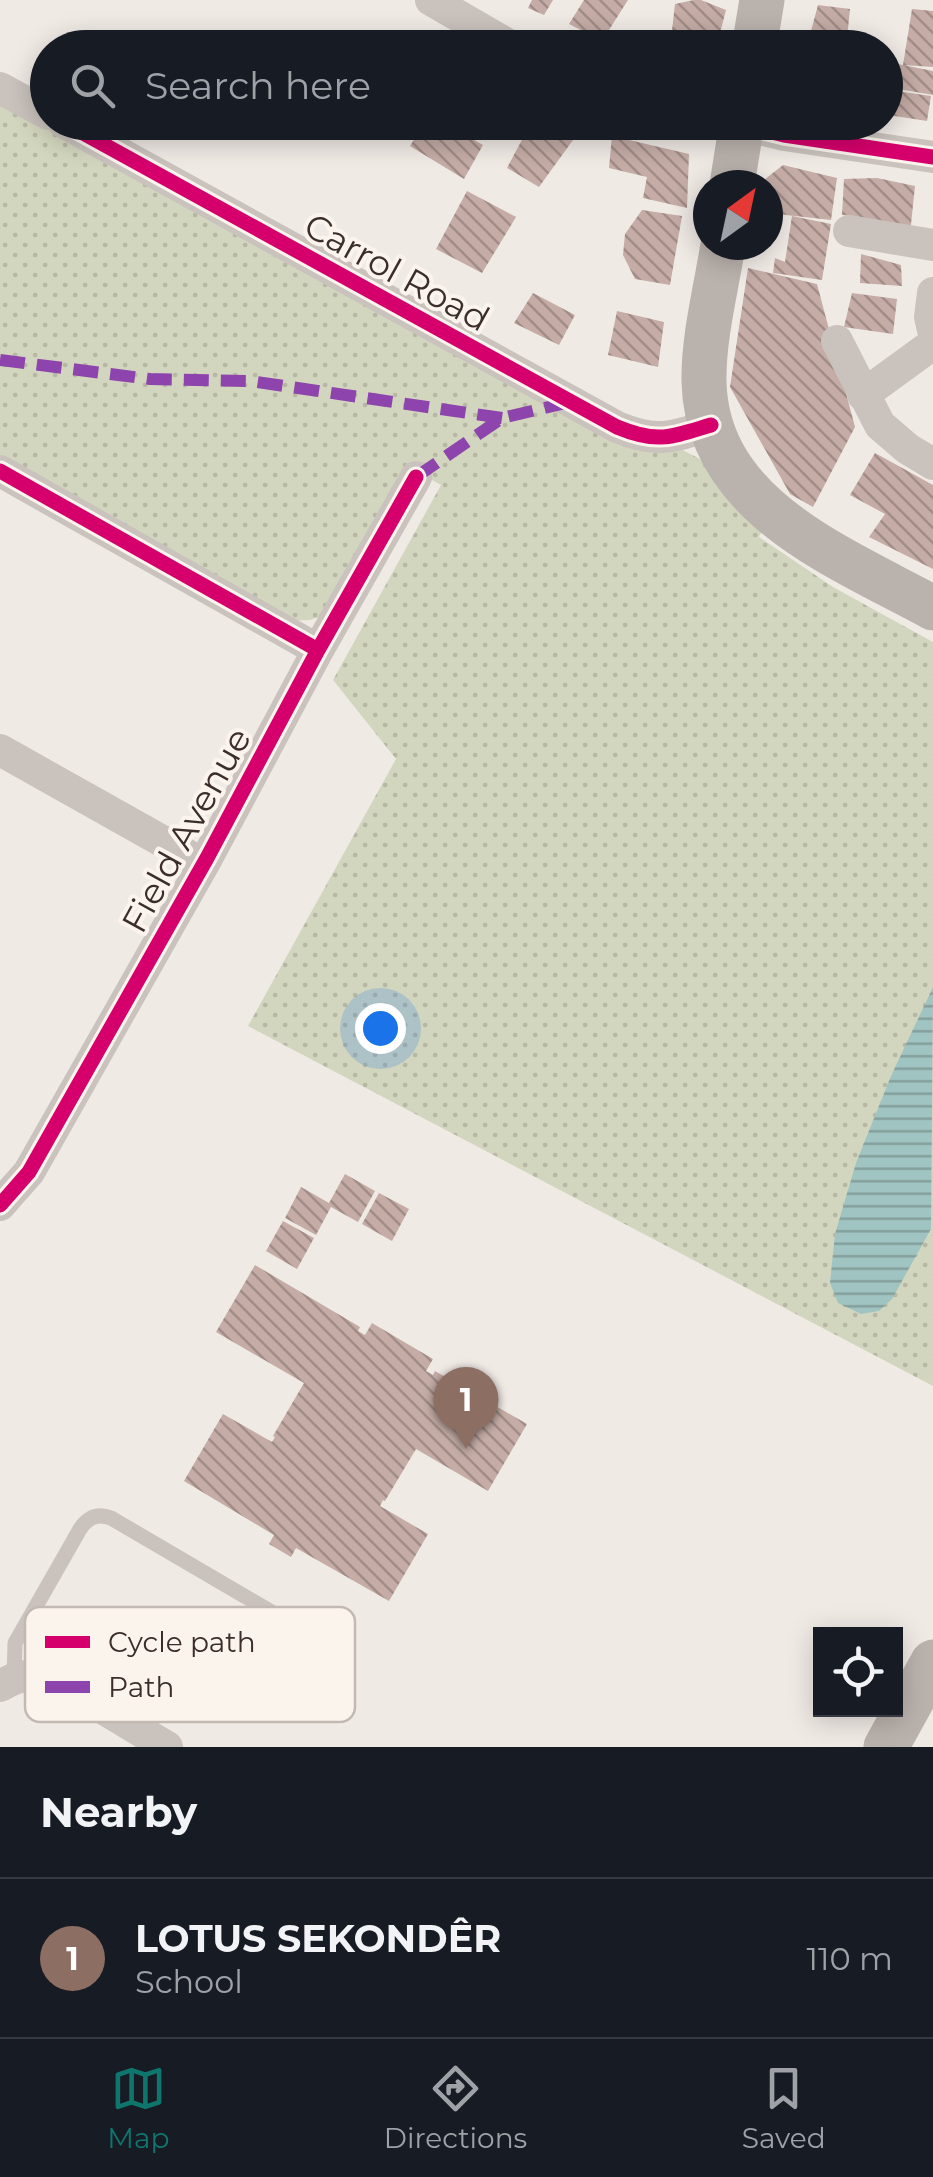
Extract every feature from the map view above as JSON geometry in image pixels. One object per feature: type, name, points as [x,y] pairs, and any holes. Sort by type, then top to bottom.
[{"type":"street","points":[[431,0],[483,30]]},
{"type":"street","points":[[757,30],[762,0]]},
{"type":"street","points":[[0,88],[30,104]]},
{"type":"street","name":"Carrol Road","points":[[96,140],[617,427],[652,439],[711,425]]},
{"type":"street","points":[[733,170],[736,140]]},
{"type":"street","points":[[816,140],[933,158]]},
{"type":"street","points":[[849,230],[933,245]]},
{"type":"street","points":[[721,260],[704,368],[711,425],[730,466],[764,507],[806,538],[933,608]]},
{"type":"street","points":[[933,292],[933,330]]},
{"type":"street","points":[[837,341],[880,426],[933,464]]},
{"type":"street","points":[[863,395],[933,344]]},
{"type":"street","points":[[0,471],[318,650]]},
{"type":"street","name":"Field Avenue","points":[[0,1206],[29,1172],[416,477]]},
{"type":"street","points":[[0,750],[203,864]]},
{"type":"street","points":[[886,1747],[933,1662]]},
{"type":"street","points":[[123,1722],[166,1747]]},
{"type":"lane","points":[[35,1607],[80,1529],[96,1516],[112,1518],[265,1607]]},
{"type":"lane","points":[[7,1682],[14,1643],[25,1624]]},
{"type":"green space","points":[[0,102],[30,117],[30,140],[75,140],[710,464],[763,529],[759,537],[833,587],[933,642],[933,1386],[248,1026],[396,759],[333,680],[441,485],[409,467],[319,617],[292,621],[0,459]]},
{"type":"water","points":[[933,987],[931,1229],[892,1299],[879,1311],[861,1314],[838,1303],[830,1283],[835,1234],[856,1163]]},
{"type":"building","points":[[532,0],[553,0],[544,15],[528,8]]},
{"type":"building","points":[[584,0],[628,0],[609,30],[581,30],[569,24]]},
{"type":"building","points":[[701,0],[726,10],[721,30],[672,30],[675,4]]},
{"type":"building","points":[[818,5],[850,9],[848,30],[811,30]]},
{"type":"building","points":[[912,9],[933,11],[933,67],[903,65]]},
{"type":"building","points":[[903,65],[933,71],[933,95],[903,90]]},
{"type":"building","points":[[903,92],[931,96],[927,121],[903,117]]},
{"type":"building","points":[[414,140],[474,140],[483,145],[464,179],[410,146]]},
{"type":"building","points":[[522,140],[573,140],[539,187],[507,168]]},
{"type":"building","points":[[612,140],[629,140],[689,154],[687,208],[643,198],[647,177],[609,168]]},
{"type":"building","points":[[783,165],[837,178],[831,220],[783,215],[783,170],[777,170]]},
{"type":"building","points":[[877,178],[915,186],[910,234],[842,215],[844,179]]},
{"type":"building","points":[[467,191],[516,217],[482,273],[436,249]]},
{"type":"building","points":[[642,210],[682,216],[670,285],[635,279],[623,255],[625,234]]},
{"type":"building","points":[[792,216],[831,224],[822,280],[773,273],[775,260],[785,262]]},
{"type":"building","points":[[861,254],[901,265],[902,286],[860,283]]},
{"type":"building","points":[[748,268],[817,284],[855,427],[813,507],[790,494],[730,387]]},
{"type":"building","points":[[533,293],[575,315],[559,345],[514,323]]},
{"type":"building","points":[[852,293],[897,299],[893,334],[844,327]]},
{"type":"building","points":[[617,311],[664,322],[658,367],[608,355]]},
{"type":"building","points":[[875,453],[933,485],[933,569],[869,537],[885,514],[850,495]]},
{"type":"building","points":[[345,1174],[375,1191],[358,1222],[331,1207],[316,1235],[285,1218],[301,1187],[329,1203]]},
{"type":"building","points":[[379,1193],[409,1209],[392,1241],[362,1224]]},
{"type":"building","points":[[283,1221],[314,1238],[297,1269],[266,1251]]},
{"type":"building","points":[[255,1265],[360,1327],[358,1331],[365,1335],[372,1323],[433,1359],[426,1371],[433,1375],[435,1371],[527,1424],[488,1491],[416,1449],[380,1506],[428,1534],[389,1601],[296,1548],[291,1557],[269,1544],[274,1535],[184,1481],[223,1414],[272,1442],[304,1383],[216,1332]]},
{"type":"marked path","points":[[0,360],[150,379],[250,381],[502,418]]},
{"type":"marked path","points":[[416,477],[502,418],[570,402]]},
{"type":"cycle path","points":[[96,140],[617,427],[643,436],[664,437],[711,425]]},
{"type":"cycle path","points":[[818,140],[933,157]]},
{"type":"cycle path","points":[[0,471],[318,650]]},
{"type":"cycle path","points":[[0,1205],[29,1172],[416,477]]},
{"type":"place","name":"LOTUS SEKONDÊR","points":[[466,1449]]}]
